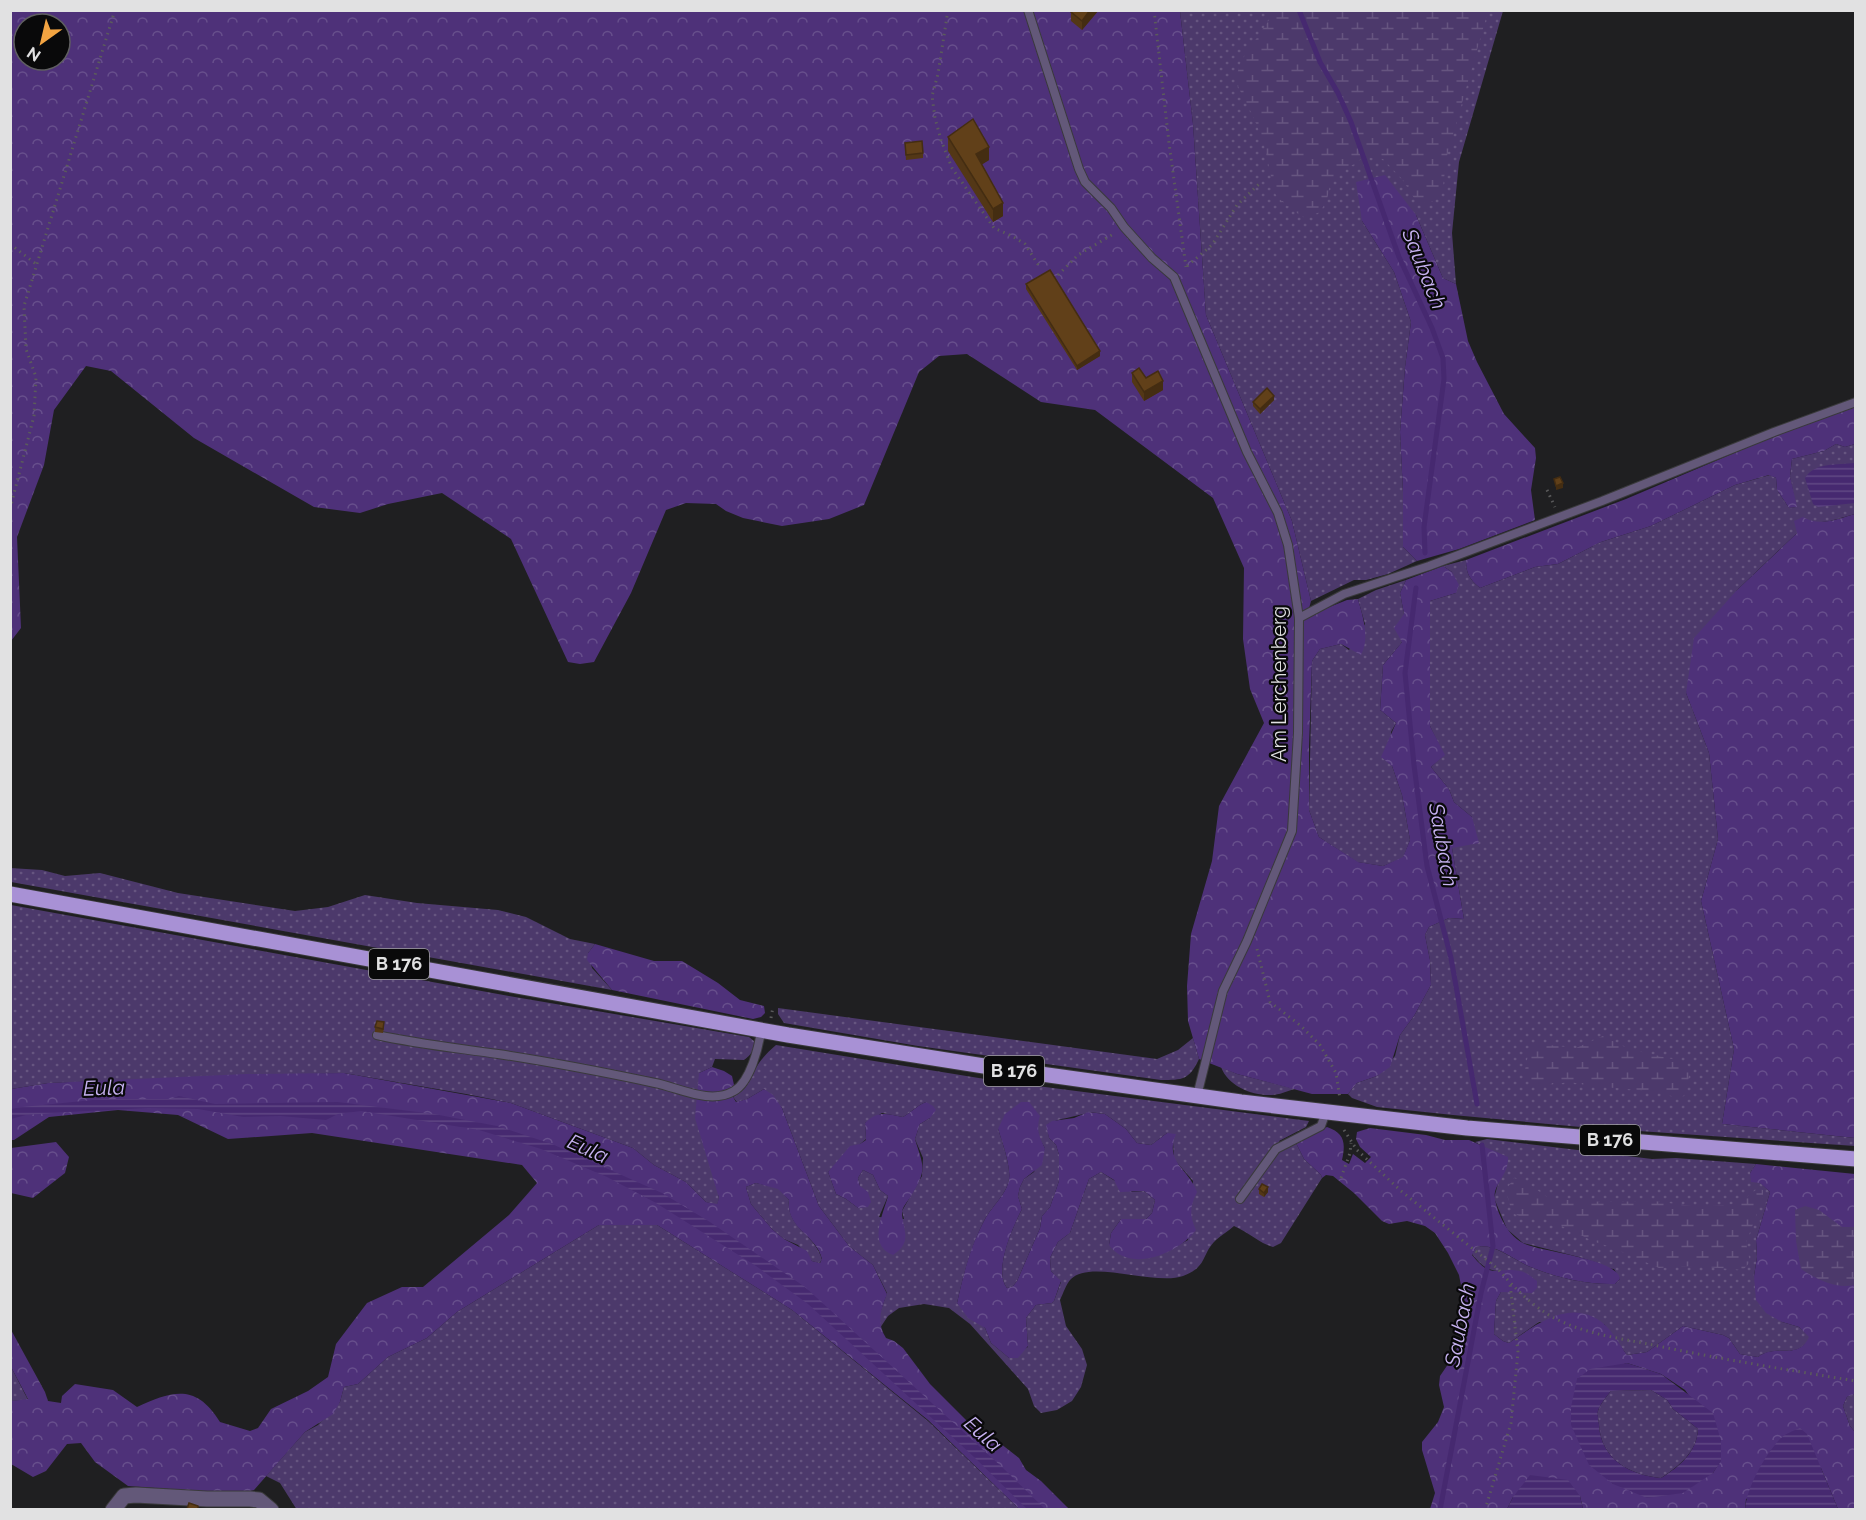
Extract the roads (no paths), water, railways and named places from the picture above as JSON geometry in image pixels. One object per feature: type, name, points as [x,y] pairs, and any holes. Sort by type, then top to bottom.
[{"type":"main road","name":"B 176","points":[[10,894],[761,1030],[984,1066],[1197,1096],[1467,1128],[1856,1159]]},
{"type":"street","points":[[113,1509],[124,1496],[136,1495],[165,1498],[264,1500]]},
{"type":"lane","name":"Am Lerchenberg","points":[[1028,10],[1079,169],[1086,182],[1111,208],[1124,227],[1152,258],[1174,277],[1247,452],[1278,513],[1288,545],[1299,618],[1298,733],[1292,831],[1247,941],[1223,991],[1197,1096]]},
{"type":"lane","points":[[1299,618],[1344,594],[1429,566],[1856,402]]},
{"type":"lane","points":[[376,1035],[406,1042],[500,1054],[614,1074],[716,1097],[735,1090],[743,1082],[756,1057],[761,1030]]},
{"type":"lane","points":[[1240,1199],[1271,1154],[1286,1142],[1321,1126],[1326,1112]]},
{"type":"waterway","name":"Saubach","points":[[1299,10],[1320,62],[1351,122],[1399,257],[1432,328],[1443,358],[1444,379],[1424,527],[1425,553]]},
{"type":"waterway","name":"Saubach","points":[[1416,588],[1405,673],[1414,765],[1427,866],[1451,958],[1477,1104]]},
{"type":"waterway","name":"Saubach","points":[[1440,1510],[1481,1293],[1493,1246],[1482,1145]]},
{"type":"water label","name":"Eula","points":[[104,1088]]},
{"type":"water label","name":"Eula","points":[[588,1149]]},
{"type":"water label","name":"Eula","points":[[983,1434]]}]
